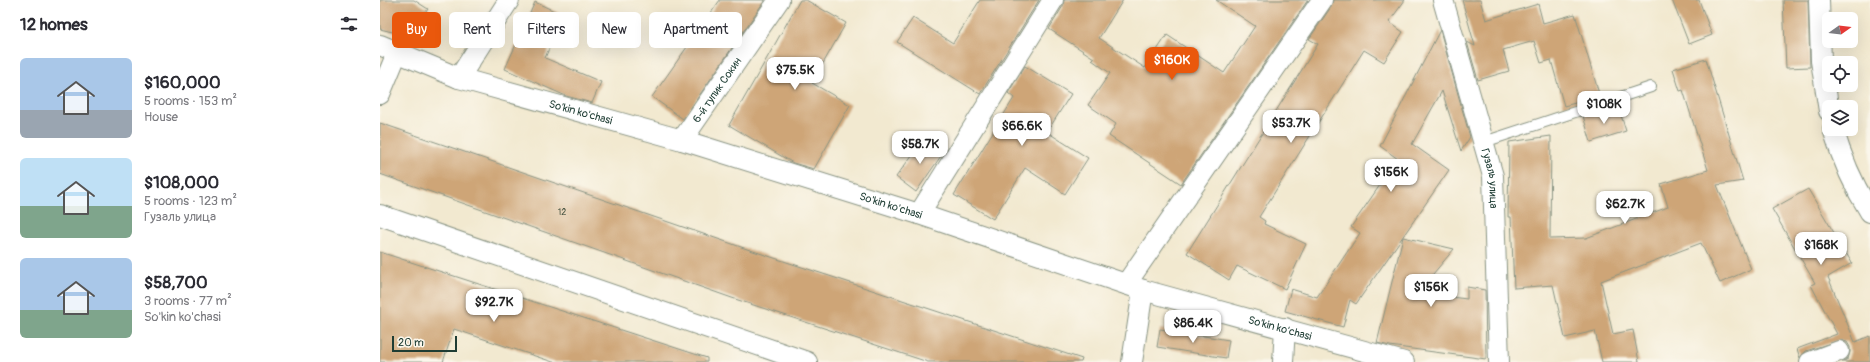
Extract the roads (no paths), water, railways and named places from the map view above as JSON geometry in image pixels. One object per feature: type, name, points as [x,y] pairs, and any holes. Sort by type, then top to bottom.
[{"type":"street","points":[[459,78],[509,0]]},
{"type":"street","name":"6-й тупик Сокин","points":[[682,140],[779,0]]},
{"type":"street","points":[[919,214],[1053,0]]},
{"type":"street","points":[[1132,362],[1135,287],[1322,0]]},
{"type":"street","name":"Гузаль улица","points":[[1443,0],[1493,176],[1499,362]]},
{"type":"street","points":[[1819,0],[1821,61],[1827,100]]},
{"type":"street","points":[[380,94],[389,49]]},
{"type":"street","name":"So'kin ko'chasi","points":[[389,49],[459,78],[682,140],[919,214],[1135,287],[1404,362]]},
{"type":"street","points":[[1835,136],[1847,170],[1870,212]]},
{"type":"street","points":[[380,215],[807,362]]},
{"type":"street","points":[[1283,362],[1285,328]]},
{"type":"street","points":[[1810,362],[1839,351]]},
{"type":"lane","points":[[1484,142],[1650,87]]}]
